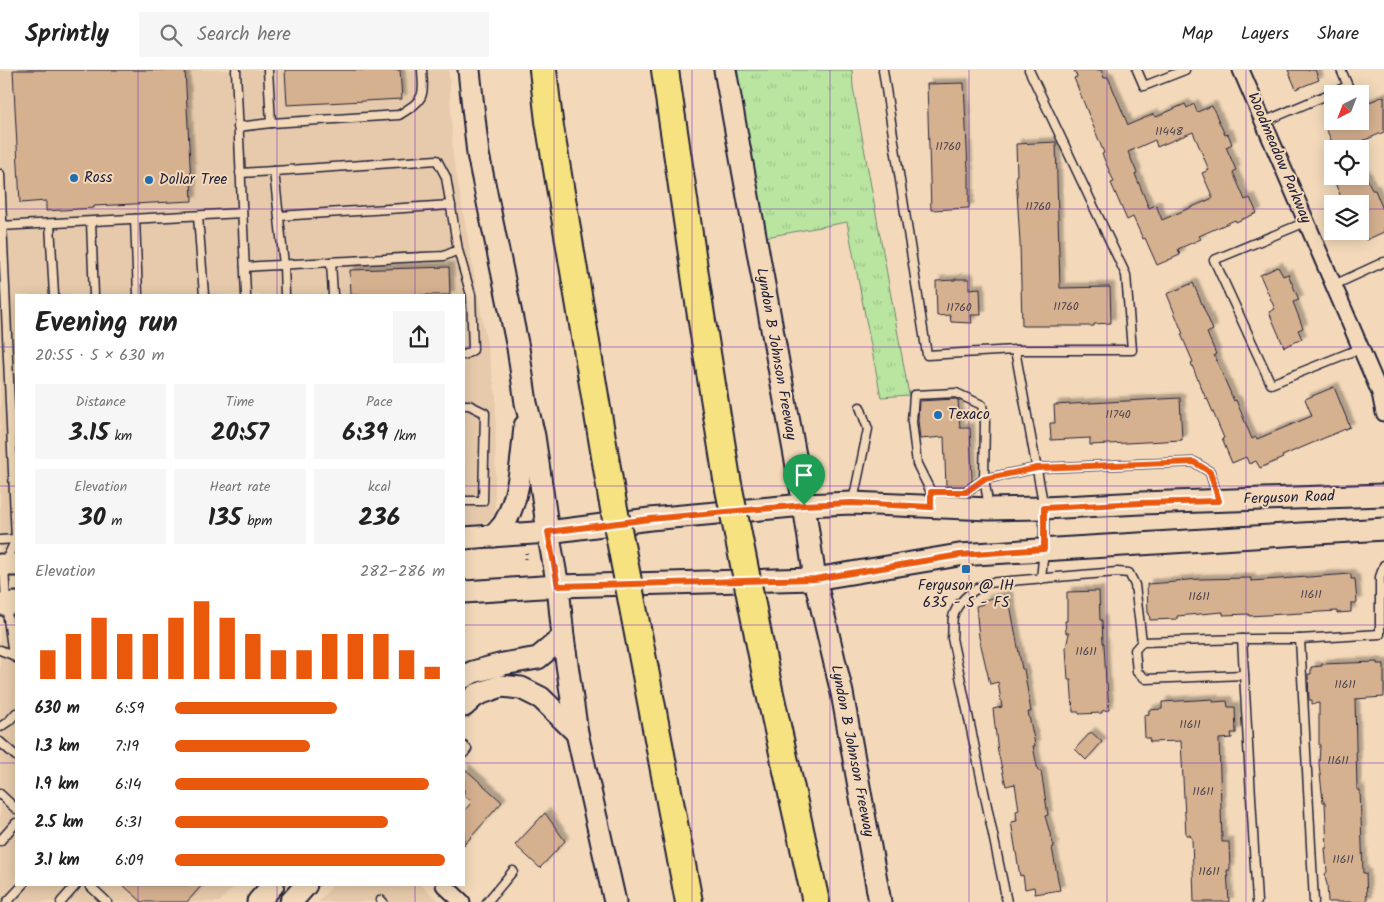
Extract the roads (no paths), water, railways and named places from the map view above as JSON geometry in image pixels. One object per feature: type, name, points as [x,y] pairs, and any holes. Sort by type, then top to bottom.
[{"type":"highway","points":[[533,70],[549,121]]},
{"type":"highway","points":[[544,70],[549,121],[612,498],[689,902]]},
{"type":"highway","points":[[666,70],[700,309],[727,478],[768,685],[816,902]]},
{"type":"main road","points":[[469,70],[478,154],[534,436],[558,586],[562,637],[577,733],[615,902]]},
{"type":"main road","name":"Lyndon B Johnson Freeway","points":[[725,70],[804,505],[815,579],[842,693],[880,902]]},
{"type":"main road","points":[[494,536],[504,524],[515,494],[521,462],[526,403]]},
{"type":"main road","name":"Ferguson Road","points":[[465,538],[548,532],[650,519],[804,505],[931,499],[989,509],[1384,495]]},
{"type":"main road","points":[[465,592],[558,586],[815,579],[960,555],[1384,529]]},
{"type":"main road","points":[[465,676],[503,664],[538,658],[562,637]]},
{"type":"main road","points":[[465,705],[476,695],[501,686],[521,688],[541,698],[577,733]]},
{"type":"main road","points":[[258,902],[272,886]]},
{"type":"main road","points":[[291,902],[305,886]]},
{"type":"street","name":"Woodmeadow Parkway","points":[[1241,70],[1380,393],[1384,413]]},
{"type":"street","points":[[445,886],[462,902]]},
{"type":"lane","points":[[236,70],[246,294]]},
{"type":"lane","points":[[268,70],[271,123]]},
{"type":"lane","points":[[238,127],[271,123],[399,115],[417,104],[424,92],[422,70]]},
{"type":"lane","points":[[883,70],[927,355],[1015,350],[1132,350],[1126,275],[1029,70]]},
{"type":"lane","points":[[1137,70],[1144,86],[1185,70]]},
{"type":"lane","points":[[1263,122],[1348,86],[1341,70]]},
{"type":"lane","points":[[240,173],[436,160],[446,178],[458,250],[471,295],[473,350],[465,354]]},
{"type":"lane","points":[[274,171],[284,265],[285,294]]},
{"type":"lane","points":[[0,174],[4,340],[13,414],[15,497]]},
{"type":"lane","points":[[279,216],[450,205]]},
{"type":"lane","points":[[1,226],[242,214]]},
{"type":"lane","points":[[198,216],[204,294]]},
{"type":"lane","points":[[135,219],[138,294]]},
{"type":"lane","points":[[91,222],[94,294]]},
{"type":"lane","points":[[1306,222],[1214,260],[1271,384],[1361,348]]},
{"type":"lane","points":[[50,224],[54,294]]},
{"type":"lane","points":[[244,267],[444,256],[458,250]]},
{"type":"lane","points":[[331,262],[333,294]]},
{"type":"lane","points":[[1334,285],[1384,262]]},
{"type":"lane","points":[[1015,350],[1044,508],[1044,549],[1041,579]]},
{"type":"lane","points":[[989,509],[984,479],[985,420],[982,405],[956,393],[914,395],[912,422],[917,464],[931,499],[966,492],[984,479],[1037,468],[1194,462],[1210,472],[1219,501]]},
{"type":"lane","points":[[465,405],[485,413],[483,501],[465,501]]},
{"type":"lane","points":[[852,503],[868,429],[860,407]]},
{"type":"lane","points":[[0,540],[15,539]]},
{"type":"lane","points":[[14,656],[7,603],[7,565],[15,542]]},
{"type":"lane","points":[[1244,674],[1146,679],[1137,672],[1135,650],[1142,642],[1300,639],[1382,634],[1380,577],[1384,565]]},
{"type":"lane","points":[[1007,902],[952,638],[953,616],[973,590],[987,583],[1117,572],[1129,573],[1135,585],[1142,642]]},
{"type":"lane","points":[[1242,639],[1257,902]]},
{"type":"lane","points":[[1300,639],[1314,902]]},
{"type":"lane","points":[[0,650],[14,656]]},
{"type":"lane","points":[[0,727],[15,714]]},
{"type":"lane","points":[[0,742],[15,755]]},
{"type":"lane","points":[[0,794],[15,808]]},
{"type":"lane","points":[[0,841],[15,824]]},
{"type":"lane","points":[[487,902],[513,871]]},
{"type":"lane","points":[[8,902],[22,886]]},
{"type":"lane","points":[[61,902],[75,886]]},
{"type":"lane","points":[[90,886],[107,902]]},
{"type":"place","name":"Ross","points":[[74,178]]},
{"type":"place","name":"Dollar Tree","points":[[149,180]]},
{"type":"place","name":"Texaco","points":[[938,415]]},
{"type":"place","name":"Ferguson @ IH 635 - S - FS","points":[[966,569]]}]
